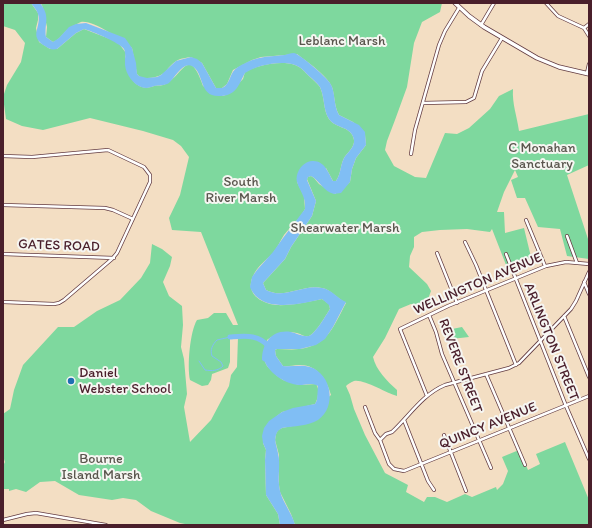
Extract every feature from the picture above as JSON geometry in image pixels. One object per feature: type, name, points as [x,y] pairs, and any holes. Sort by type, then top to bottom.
[{"type":"street","points":[[455,3],[459,8],[481,25],[543,61],[559,67],[588,73],[589,64]]},
{"type":"street","points":[[481,25],[494,3]]},
{"type":"street","points":[[546,3],[558,16],[584,28],[589,36]]},
{"type":"street","points":[[411,154],[411,146],[439,45],[445,31],[459,8]]},
{"type":"street","points":[[584,28],[589,24]]},
{"type":"street","points":[[423,103],[466,102],[472,100],[475,95],[482,71],[502,38]]},
{"type":"street","points":[[3,156],[32,157],[106,150],[144,167],[149,172],[151,180],[114,258],[59,303],[3,302]]},
{"type":"street","points":[[3,205],[105,208],[133,219]]},
{"type":"street","points":[[526,220],[545,266]]},
{"type":"street","points":[[567,236],[577,263]]},
{"type":"street","points":[[465,242],[474,260],[516,365]]},
{"type":"street","points":[[437,253],[457,303]]},
{"type":"street","name":"GATES ROAD","points":[[3,254],[114,258]]},
{"type":"street","name":"ARLINGTON STREET","points":[[506,254],[566,406],[589,459]]},
{"type":"street","name":"WELLINGTON AVENUE","points":[[427,396],[400,329],[486,290],[545,266],[566,262],[589,264]]},
{"type":"street","points":[[365,407],[375,433],[380,440],[386,434],[392,432],[427,396],[441,386],[516,365],[527,356],[576,301],[589,272]]},
{"type":"street","points":[[584,282],[589,294]]},
{"type":"street","name":"REVERE STREET","points":[[429,315],[436,332],[442,354],[491,468]]},
{"type":"street","points":[[564,316],[589,377]]},
{"type":"street","points":[[486,374],[525,465]]},
{"type":"street","name":"QUINCY AVENUE","points":[[380,440],[387,462],[394,469],[404,471],[589,396]]},
{"type":"street","points":[[404,420],[434,490]]},
{"type":"street","points":[[444,436],[466,491]]},
{"type":"street","points":[[3,520],[36,513],[106,525]]},
{"type":"green space","points":[[4,3],[31,3],[38,13],[36,28],[39,42],[50,49],[57,49],[76,33],[84,29],[115,41],[126,53],[125,57],[134,82],[143,87],[163,85],[170,82],[184,67],[189,65],[193,66],[198,73],[203,86],[223,96],[228,94],[243,79],[245,72],[250,69],[276,63],[295,65],[303,70],[320,87],[329,119],[353,135],[354,143],[344,158],[336,181],[333,181],[326,168],[297,182],[304,196],[305,209],[284,235],[273,253],[257,270],[251,282],[251,287],[256,296],[270,304],[299,304],[322,299],[329,304],[330,309],[318,328],[309,336],[287,332],[275,335],[267,340],[265,362],[276,375],[283,380],[299,385],[316,384],[318,391],[318,397],[315,404],[282,412],[277,416],[263,443],[266,450],[266,495],[278,514],[280,525],[190,525],[180,523],[151,511],[136,500],[123,498],[112,500],[79,495],[55,481],[40,482],[26,492],[16,489],[9,491],[9,489],[4,489],[3,466],[5,462],[3,456],[3,414],[10,409],[14,390],[23,365],[58,327],[74,327],[97,311],[120,300],[141,278],[150,263],[152,244],[162,249],[172,257],[163,282],[169,296],[182,306],[183,325],[181,347],[184,359],[187,394],[184,407],[190,442],[211,420],[229,386],[231,375],[237,367],[238,337],[230,337],[230,362],[228,368],[212,374],[208,385],[202,386],[190,380],[190,349],[197,320],[208,318],[214,313],[226,313],[233,325],[238,325],[201,232],[172,230],[169,218],[180,195],[189,157],[181,146],[173,140],[90,118],[43,130],[22,126],[6,119],[3,97],[7,85],[21,62],[25,43],[15,30],[3,26]]},
{"type":"green space","points":[[40,3],[442,3],[440,12],[422,22],[414,43],[407,87],[385,150],[394,166],[415,177],[426,178],[445,133],[457,134],[469,128],[490,109],[499,96],[513,89],[514,105],[519,131],[589,114],[589,165],[567,175],[589,242],[589,259],[567,256],[560,229],[538,227],[525,198],[517,198],[511,180],[518,177],[515,170],[504,192],[497,212],[504,212],[505,233],[524,228],[531,257],[508,270],[492,229],[490,232],[467,229],[440,230],[422,232],[414,237],[414,247],[410,256],[409,267],[427,284],[431,291],[424,310],[411,304],[399,309],[385,338],[373,357],[379,371],[397,390],[397,396],[358,381],[353,381],[346,386],[365,435],[385,473],[408,485],[406,492],[424,502],[427,497],[435,497],[447,502],[465,494],[472,497],[496,487],[497,490],[503,484],[508,471],[502,457],[519,450],[528,470],[540,464],[536,454],[565,442],[589,500],[589,525],[295,525],[280,492],[279,455],[275,440],[276,434],[278,430],[282,428],[292,426],[331,395],[324,379],[316,370],[305,365],[283,366],[276,356],[275,350],[299,349],[317,344],[334,326],[346,303],[328,290],[322,288],[315,287],[287,293],[273,293],[266,290],[263,283],[285,259],[291,247],[312,216],[316,201],[307,179],[308,177],[311,176],[319,184],[335,194],[350,182],[352,169],[356,158],[366,145],[365,135],[353,122],[339,115],[336,108],[332,87],[329,82],[316,69],[297,54],[261,57],[252,60],[233,70],[227,84],[222,88],[216,88],[202,63],[191,57],[178,60],[159,76],[143,78],[137,74],[132,48],[107,31],[93,24],[81,22],[68,30],[58,40],[53,42],[46,37],[47,27],[42,5]]},
{"type":"green space","points":[[462,327],[469,337],[451,339],[447,330]]},
{"type":"water","points":[[31,3],[40,3],[43,8],[46,16],[46,37],[53,42],[69,27],[76,24],[86,23],[125,38],[132,48],[137,74],[147,78],[157,77],[176,61],[191,57],[202,63],[216,88],[222,88],[227,84],[235,69],[245,63],[261,58],[294,53],[313,66],[330,83],[339,115],[359,125],[365,132],[366,145],[356,158],[352,169],[350,182],[341,193],[330,193],[314,178],[311,176],[308,177],[307,180],[316,201],[312,216],[291,247],[285,259],[263,283],[266,290],[273,293],[287,293],[315,287],[322,288],[328,290],[346,302],[325,339],[316,345],[300,349],[275,350],[276,356],[283,366],[307,366],[323,376],[327,383],[330,399],[324,414],[318,420],[305,425],[282,428],[275,437],[279,458],[280,491],[295,525],[280,525],[278,514],[266,495],[266,450],[262,436],[264,428],[269,421],[282,412],[293,408],[315,404],[317,400],[318,386],[311,384],[299,385],[289,383],[279,378],[262,360],[262,354],[269,338],[278,333],[291,332],[309,336],[318,328],[330,309],[329,305],[322,299],[292,305],[272,304],[263,301],[255,295],[250,287],[252,277],[305,209],[304,197],[297,182],[297,175],[300,168],[308,162],[320,162],[327,170],[333,181],[336,181],[344,158],[354,143],[353,135],[329,119],[320,87],[297,66],[276,63],[250,70],[245,73],[237,88],[231,94],[221,96],[214,96],[209,93],[205,89],[196,69],[188,65],[182,68],[169,83],[143,88],[133,82],[127,72],[124,49],[99,35],[84,29],[76,33],[57,49],[49,49],[46,47],[37,39],[36,35],[39,19],[36,10]]},
{"type":"waterway","points":[[230,337],[246,336],[256,338],[261,340],[269,347]]},
{"type":"waterway","points":[[199,361],[205,370],[215,370],[221,368],[223,366],[221,362],[212,356],[212,348],[217,340],[230,337]]},
{"type":"place","name":"Daniel Webster School","points":[[71,381]]},
{"type":"park label","name":"Leblanc Marsh","points":[[342,41]]},
{"type":"park label","name":"C Monahan Sanctuary","points":[[542,156]]},
{"type":"park label","name":"South River Marsh","points":[[241,190]]},
{"type":"park label","name":"Shearwater Marsh","points":[[345,228]]},
{"type":"park label","name":"Bourne Island Marsh","points":[[101,468]]}]
